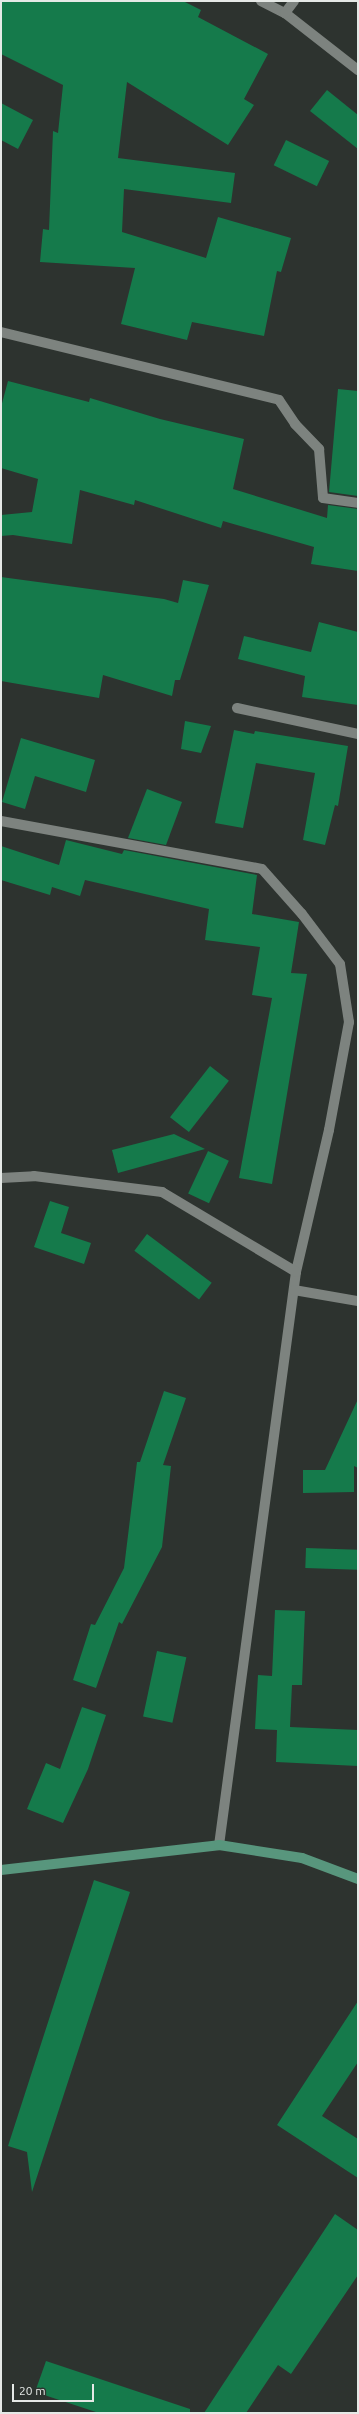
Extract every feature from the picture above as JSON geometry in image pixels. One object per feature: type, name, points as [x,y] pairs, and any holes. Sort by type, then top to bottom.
[{"type":"street","points":[[261,1],[285,13],[358,70]]},
{"type":"street","points":[[285,13],[294,1]]},
{"type":"street","points":[[1,332],[279,400],[294,424],[319,449],[323,498],[358,503]]},
{"type":"street","points":[[237,708],[358,734]]},
{"type":"street","points":[[1,821],[262,869],[302,914],[340,964],[349,1022],[329,1130],[296,1272],[219,1845]]},
{"type":"street","points":[[1,1178],[34,1176],[162,1192],[296,1272]]},
{"type":"street","points":[[294,1290],[358,1301]]},
{"type":"street","points":[[1,1870],[219,1845],[302,1858],[358,1879]]},
{"type":"building","points":[[1,1],[183,1],[201,10],[198,17],[268,54],[244,99],[254,105],[228,145],[127,82],[118,158],[235,173],[231,203],[124,189],[122,232],[206,258],[218,217],[291,238],[281,272],[277,271],[264,336],[192,322],[187,340],[121,324],[135,268],[40,262],[43,229],[49,230],[53,131],[58,133],[63,85],[1,54]]},
{"type":"building","points":[[327,90],[358,115],[358,149],[310,111]]},
{"type":"building","points":[[1,103],[33,120],[18,149],[1,140]]},
{"type":"building","points":[[286,140],[329,161],[317,186],[274,165]]},
{"type":"building","points":[[8,381],[89,402],[90,398],[160,419],[244,439],[233,489],[327,518],[328,505],[358,509],[358,571],[311,564],[314,547],[223,521],[221,528],[135,500],[134,505],[80,490],[72,544],[13,535],[1,536],[1,515],[32,512],[38,479],[1,468],[1,407]]},
{"type":"building","points":[[338,389],[358,391],[358,496],[329,492]]},
{"type":"building","points":[[1,577],[164,599],[178,603],[183,580],[209,585],[180,680],[175,680],[172,696],[103,675],[99,698],[1,681]]},
{"type":"building","points":[[319,622],[358,632],[358,705],[302,697],[305,676],[238,659],[244,636],[311,652]]},
{"type":"building","points":[[185,721],[211,726],[201,753],[181,749]]},
{"type":"building","points":[[234,730],[254,734],[255,731],[348,746],[338,806],[335,805],[325,845],[303,840],[315,773],[256,763],[243,828],[215,823]]},
{"type":"building","points":[[21,738],[95,760],[86,792],[35,776],[25,809],[2,802]]},
{"type":"building","points":[[147,789],[182,802],[166,845],[128,838]]},
{"type":"building","points":[[66,840],[122,854],[124,850],[257,875],[252,914],[299,922],[291,973],[307,974],[272,1184],[239,1178],[272,998],[252,995],[260,947],[205,940],[209,909],[85,880],[80,896],[52,887],[50,895],[1,880],[1,846],[59,865]]},
{"type":"building","points":[[210,1066],[229,1081],[189,1132],[170,1117]]},
{"type":"building","points":[[174,1134],[205,1149],[118,1173],[112,1150]]},
{"type":"building","points":[[208,1151],[229,1161],[209,1203],[188,1194]]},
{"type":"building","points":[[50,1201],[69,1207],[61,1233],[91,1243],[84,1264],[34,1247]]},
{"type":"building","points":[[147,1234],[212,1283],[199,1300],[134,1251]]},
{"type":"building","points":[[164,1391],[186,1398],[163,1465],[171,1466],[162,1547],[122,1624],[119,1622],[96,1688],[73,1680],[91,1624],[95,1625],[124,1568],[137,1462],[140,1462]]},
{"type":"building","points":[[358,1399],[358,1468],[354,1466],[354,1492],[303,1493],[303,1470],[325,1470]]},
{"type":"building","points":[[306,1548],[358,1550],[357,1570],[305,1568]]},
{"type":"building","points":[[275,1610],[305,1611],[302,1685],[292,1685],[290,1727],[358,1730],[358,1766],[276,1762],[277,1730],[255,1729],[258,1675],[272,1676]]},
{"type":"building","points":[[157,1651],[186,1657],[172,1723],[143,1717]]},
{"type":"building","points":[[82,1707],[106,1715],[88,1769],[63,1823],[27,1809],[46,1763],[60,1769]]},
{"type":"building","points":[[94,1880],[130,1892],[32,2192],[27,2152],[8,2146]]},
{"type":"building","points":[[358,2001],[358,2062],[322,2116],[358,2139],[358,2178],[277,2125]]},
{"type":"building","points":[[335,2214],[358,2230],[358,2275],[291,2374],[278,2365],[246,2413],[204,2413]]},
{"type":"building","points":[[46,2361],[190,2409],[190,2413],[99,2413],[35,2392]]}]
